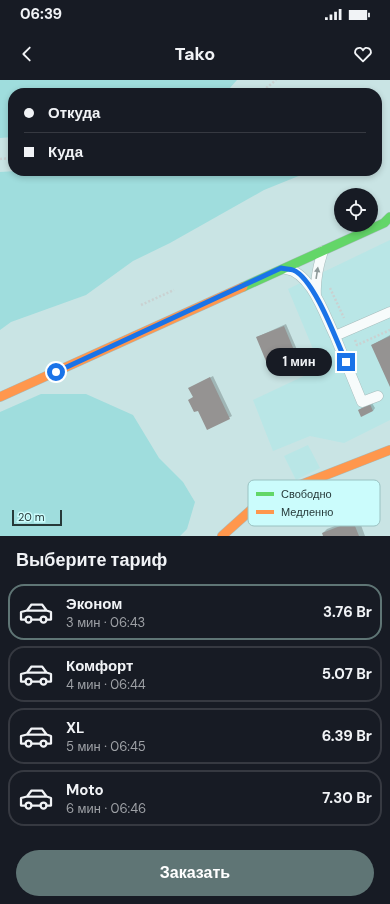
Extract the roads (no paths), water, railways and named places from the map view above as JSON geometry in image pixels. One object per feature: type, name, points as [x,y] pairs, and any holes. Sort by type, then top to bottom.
[{"type":"main road","points":[[0,397],[281,268],[388,221]]},
{"type":"main road","points":[[313,480],[390,450]]},
{"type":"main road","points":[[222,536],[248,513]]},
{"type":"lane","points":[[316,296],[318,269],[324,249]]},
{"type":"lane","points":[[281,268],[294,270],[302,277],[316,296],[362,402],[378,396]]},
{"type":"lane","points":[[334,336],[390,312]]}]
